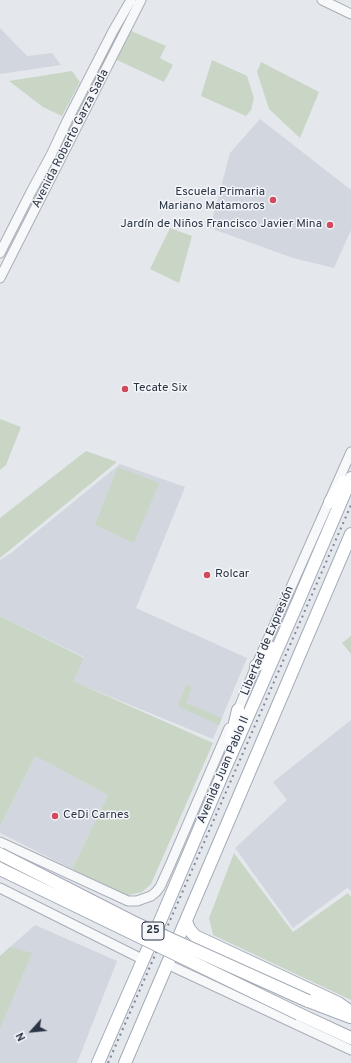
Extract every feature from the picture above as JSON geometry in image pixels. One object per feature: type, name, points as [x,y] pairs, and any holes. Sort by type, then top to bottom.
[{"type":"main road","points":[[330,502],[351,473]]},
{"type":"main road","name":"Avenida Juan Pablo II","points":[[98,1063],[144,960],[223,773],[351,478]]},
{"type":"main road","name":"Avenida Juan Pablo II","points":[[125,1063],[351,534]]},
{"type":"main road","points":[[256,666],[263,661],[288,614],[298,602]]},
{"type":"main road","points":[[223,773],[238,710]]},
{"type":"main road","name":"25","points":[[0,854],[138,924],[308,1001],[351,1017]]},
{"type":"main road","name":"25","points":[[0,869],[351,1038]]},
{"type":"main road","points":[[186,921],[191,932],[202,939],[338,1003],[348,1010],[351,1017]]},
{"type":"street","name":"Avenida Roberto Garza Sada","points":[[0,253],[113,31],[131,0]]},
{"type":"street","name":"Avenida Roberto Garza Sada","points":[[0,278],[141,0]]},
{"type":"street","points":[[322,0],[351,14]]},
{"type":"street","points":[[32,190],[42,194]]},
{"type":"street","name":"Libertad de Expresión","points":[[0,842],[128,901],[137,901],[151,896],[156,892],[165,878],[256,666],[351,452]]},
{"type":"street","points":[[0,888],[144,960]]},
{"type":"street","points":[[185,973],[183,959],[185,952],[189,946],[202,939]]},
{"type":"street","points":[[168,964],[351,1050]]},
{"type":"shaded area","points":[[0,28],[27,56],[52,53],[61,65],[0,74]]},
{"type":"shaded area","name":"Escuela Primaria Mariano Matamoros","points":[[260,119],[351,190],[351,230],[334,268],[293,258],[210,228],[230,153]]},
{"type":"shaded area","points":[[120,464],[185,487],[136,608],[247,658],[213,739],[72,681],[84,657],[0,616],[0,560],[11,553]]},
{"type":"shaded area","points":[[351,720],[351,891],[347,888],[293,928],[235,848],[287,800],[273,782]]},
{"type":"shaded area","points":[[35,756],[108,795],[72,869],[0,833],[0,826]]},
{"type":"shaded area","points":[[35,925],[117,961],[77,1063],[0,1063],[0,956]]},
{"type":"green space","points":[[129,30],[166,46],[160,58],[173,65],[164,82],[115,59]]},
{"type":"green space","points":[[212,60],[247,76],[254,98],[251,110],[246,116],[201,96]]},
{"type":"green space","points":[[261,62],[319,92],[300,138],[269,109],[257,72]]},
{"type":"green space","points":[[72,71],[80,82],[62,116],[43,107],[9,81]]},
{"type":"green space","points":[[170,228],[192,236],[179,283],[150,269]]},
{"type":"green space","points":[[0,419],[21,427],[6,465],[0,470]]},
{"type":"green space","points":[[86,451],[117,462],[0,558],[0,518]]},
{"type":"green space","points":[[118,467],[159,483],[134,543],[95,525]]},
{"type":"green space","points":[[0,616],[84,658],[73,681],[213,743],[151,884],[142,892],[124,896],[72,869],[108,795],[35,756],[0,826]]},
{"type":"green space","points":[[351,636],[351,654],[342,643]]},
{"type":"green space","points":[[187,684],[192,687],[186,703],[222,718],[219,725],[178,706]]},
{"type":"green space","points":[[234,853],[293,932],[348,893],[351,897],[351,1000],[213,935],[209,918]]},
{"type":"green space","points":[[10,947],[32,953],[0,1028],[0,956]]},
{"type":"railway","points":[[108,1063],[351,505]]},
{"type":"place","name":"Escuela Primaria Mariano Matamoros","points":[[273,200]]},
{"type":"place","name":"Jardín de Niños Francisco Javier Mina","points":[[330,225]]},
{"type":"place","name":"Tecate Six","points":[[125,389]]},
{"type":"place","name":"Rolcar","points":[[207,575]]},
{"type":"place","name":"CeDi Carnes","points":[[55,816]]}]
